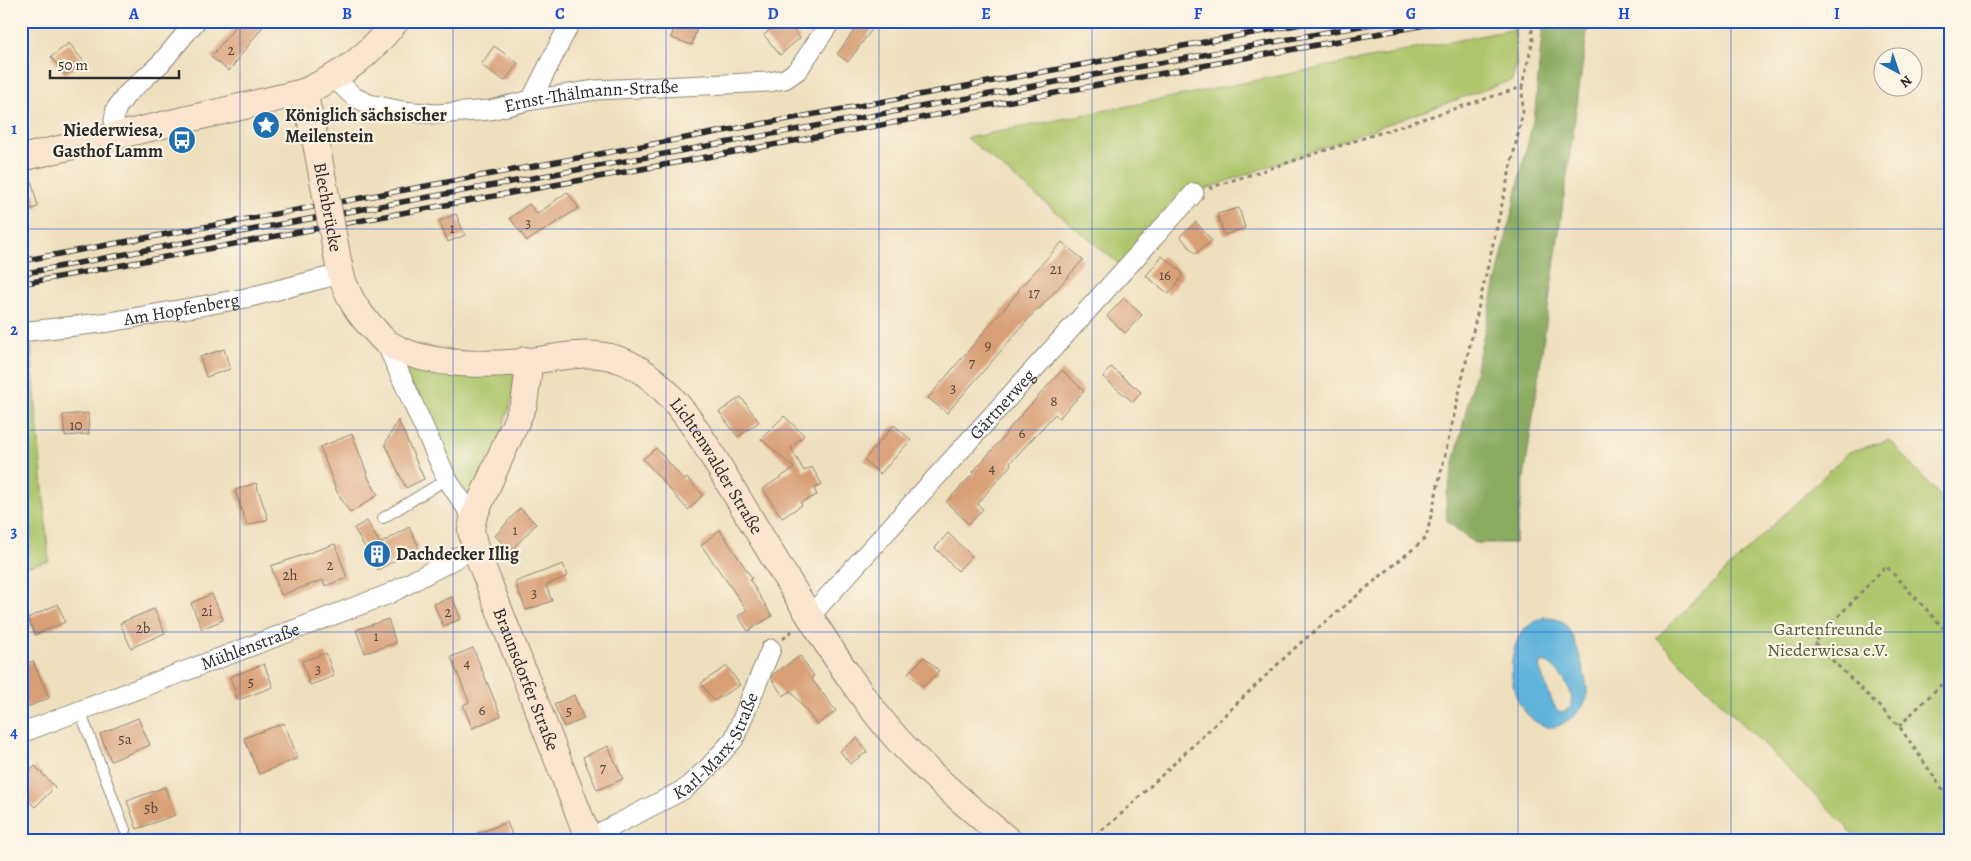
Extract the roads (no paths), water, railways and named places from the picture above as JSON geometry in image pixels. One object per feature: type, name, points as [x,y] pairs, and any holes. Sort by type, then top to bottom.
[{"type":"main road","points":[[21,158],[304,92],[334,78],[354,65],[396,21]]},
{"type":"main road","name":"Blechbrücke","points":[[304,92],[317,148],[340,270]]},
{"type":"main road","name":"Lichtenwalder Straße","points":[[340,270],[362,317],[385,341],[412,354],[444,362],[474,364],[568,354],[593,354],[609,356],[624,361],[660,384],[673,398],[697,431],[810,616],[851,679],[898,739],[940,782],[1008,840]]},
{"type":"main road","name":"Braunsdorfer Straße","points":[[525,360],[528,375],[524,404],[473,518],[471,530],[475,548],[588,839]]},
{"type":"street","points":[[117,135],[114,120],[116,109],[127,94],[161,63],[196,21]]},
{"type":"street","points":[[530,100],[571,21]]},
{"type":"street","name":"Ernst-Thälmann-Straße","points":[[334,78],[354,97],[369,104],[402,111],[436,114],[490,110],[530,100],[596,90],[769,82],[785,79],[798,70],[831,21]]},
{"type":"street","name":"Gärtnerweg","points":[[810,616],[1194,193]]},
{"type":"street","name":"Am Hopfenberg","points":[[21,332],[120,321],[246,298],[340,270]]},
{"type":"street","points":[[385,341],[447,479],[473,518]]},
{"type":"street","name":"Mühlenstraße","points":[[21,734],[389,594],[475,548]]},
{"type":"street","name":"Karl-Marx-Straße","points":[[588,839],[685,789],[709,767],[734,739],[771,649]]},
{"type":"lane","points":[[383,518],[447,479]]},
{"type":"lane","points":[[80,711],[125,830]]},
{"type":"water","points":[[1544,617],[1563,622],[1569,630],[1580,659],[1587,690],[1587,697],[1579,711],[1564,723],[1554,727],[1540,724],[1527,714],[1520,705],[1513,682],[1513,657],[1520,635],[1527,627]],"holes":[[[1544,662],[1560,675],[1571,694],[1571,707],[1561,712],[1555,708],[1539,666]]]},
{"type":"railway","points":[[21,261],[1318,21]]},
{"type":"railway","points":[[21,274],[282,224],[1388,21]]},
{"type":"railway","points":[[21,284],[1447,21]]},
{"type":"place","name":"Königlich sächsischer Meilenstein","points":[[266,125]]},
{"type":"place","name":"Niederwiesa, Gasthof Lamm","points":[[182,140]]},
{"type":"place","name":"Dachdecker Illig","points":[[377,554]]},
{"type":"park label","name":"Gartenfreunde Niederwiesa e.V.","points":[[1828,639]]}]
